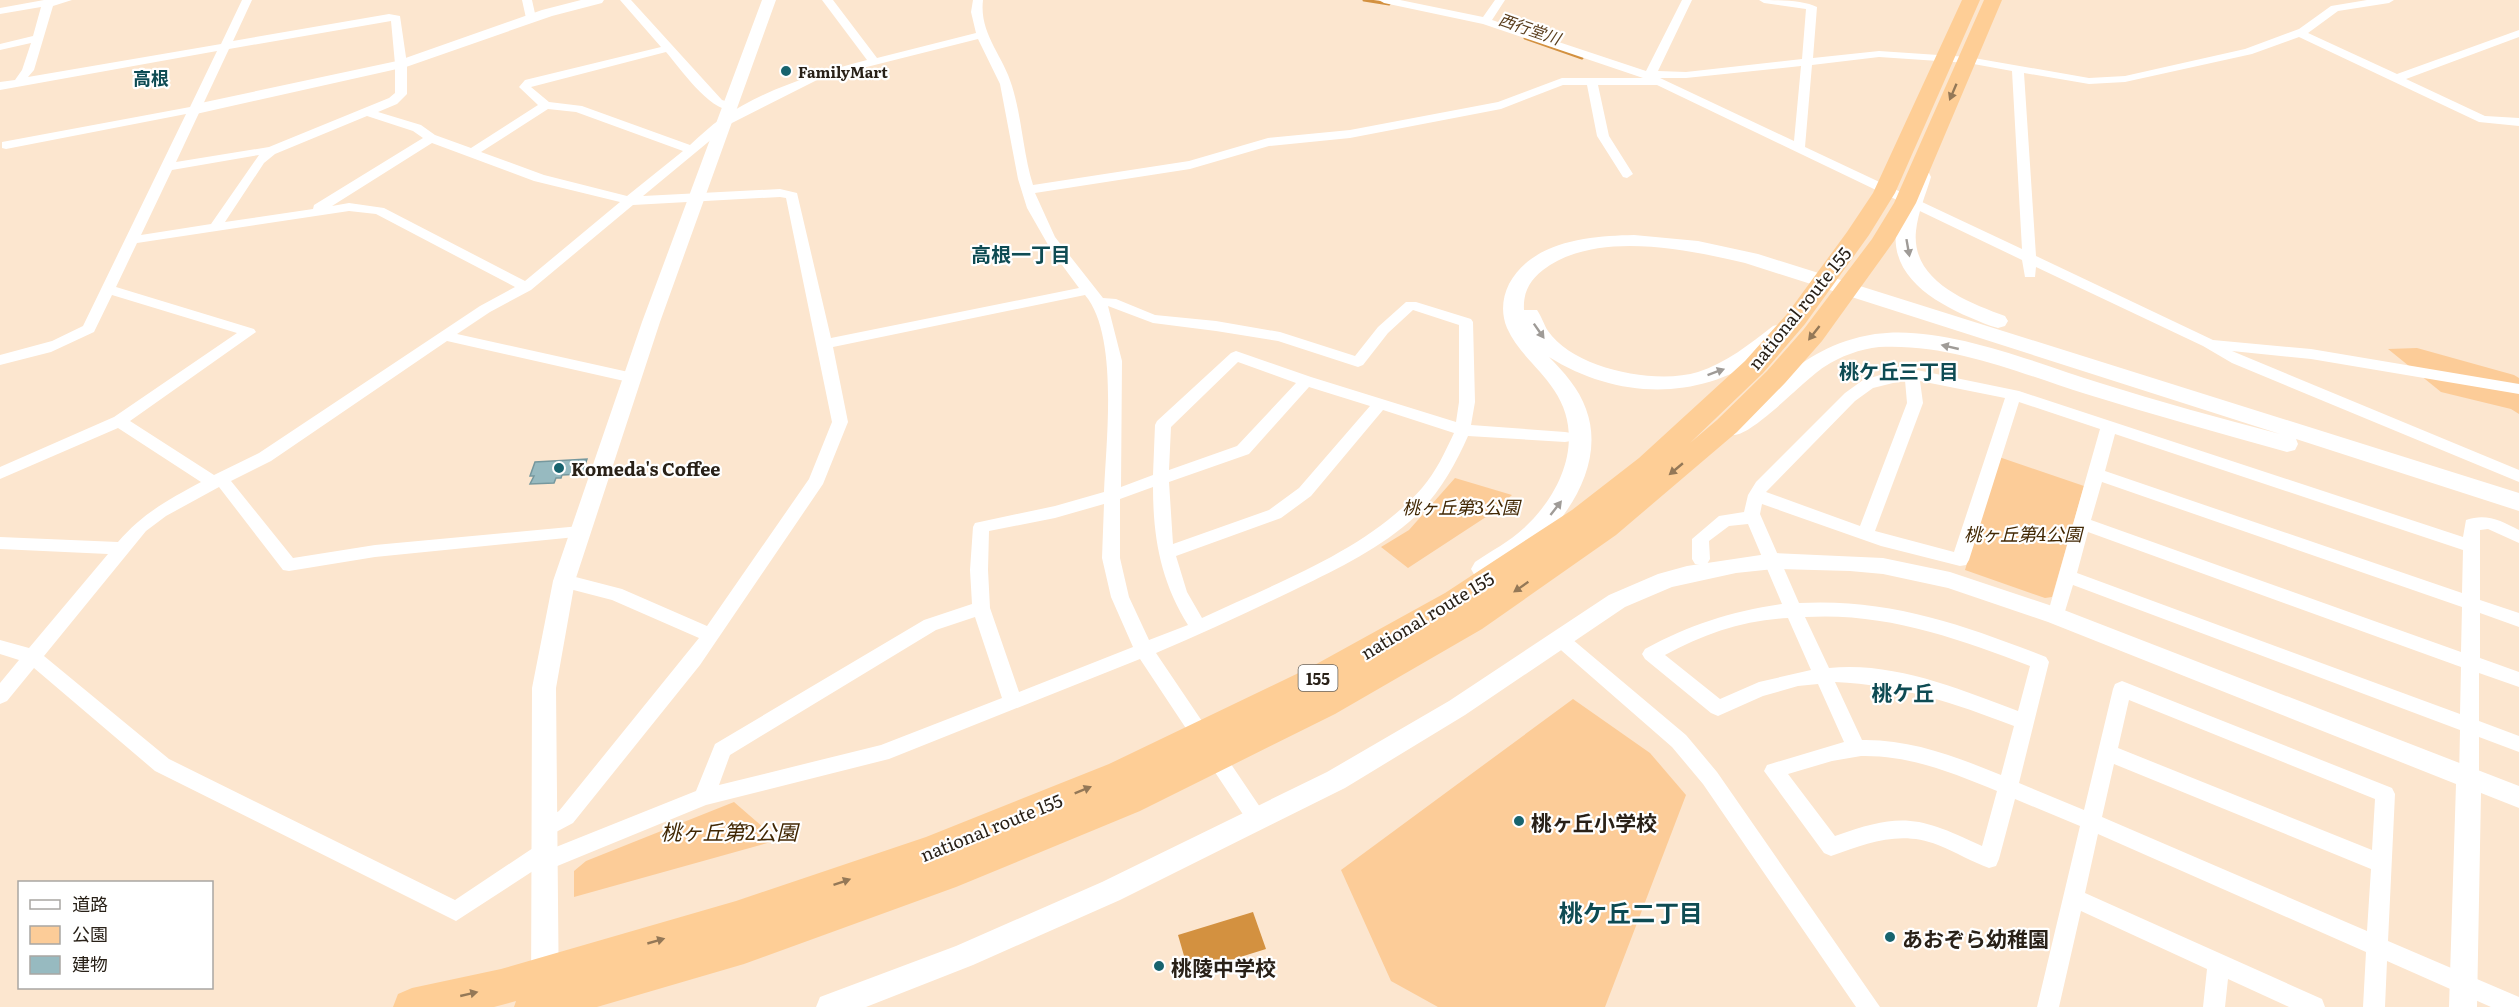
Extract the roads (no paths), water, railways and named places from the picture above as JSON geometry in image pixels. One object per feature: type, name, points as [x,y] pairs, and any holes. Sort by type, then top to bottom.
[{"type":"highway","name":"national route 155","points":[[533,1007],[744,946],[943,875],[1128,800],[1314,710],[1471,621],[1606,528],[1715,436],[1776,377],[1813,335],[1882,241],[1905,203],[1936,132],[1971,0]]},
{"type":"highway","name":"national route 155","points":[[412,1007],[501,987],[736,918],[932,851],[1121,774],[1322,676],[1456,601],[1582,517],[1649,465],[1755,367],[1796,319],[1857,235],[1884,193],[1956,59],[1993,0]]},
{"type":"main road","points":[[1936,132],[1905,232],[1906,252],[1913,267],[1933,288],[1947,298],[1987,317],[2158,375],[2519,516]]},
{"type":"main road","points":[[1322,676],[1456,589],[1532,535],[1559,505],[1576,475],[1582,447],[1579,419],[1565,390],[1526,343],[1514,316],[1515,294],[1525,275],[1553,254],[1593,244],[1654,241],[1724,255],[2372,460],[2519,502]]},
{"type":"main road","points":[[1724,255],[1651,248],[1618,249],[1584,255],[1554,267],[1538,280],[1530,297],[1532,320],[1538,333],[1555,349],[1590,369],[1612,377],[1637,382],[1663,382],[1692,381],[1725,369],[1756,350],[1796,319]]},
{"type":"main road","points":[[1715,436],[1751,417],[1818,359],[1849,346],[1893,340],[1936,344],[1993,358],[2210,423],[2372,460]]},
{"type":"street","points":[[0,11],[67,0]]},
{"type":"street","points":[[0,360],[49,348],[89,329],[247,0]]},
{"type":"street","points":[[527,0],[531,18]]},
{"type":"street","points":[[6,145],[196,109],[401,64],[531,18],[597,0]]},
{"type":"street","points":[[626,0],[728,114]]},
{"type":"street","points":[[545,1007],[544,688],[564,581],[633,378],[769,0]]},
{"type":"street","points":[[827,0],[874,62]]},
{"type":"street","points":[[978,0],[975,18],[1005,83],[1027,190],[1044,231],[1094,296],[1105,315],[1115,361],[1111,558],[1120,597],[1144,650],[1257,819]]},
{"type":"street","points":[[1384,0],[1486,21],[1651,77],[2208,343],[2237,360],[2519,476]]},
{"type":"street","points":[[1486,21],[1500,0]]},
{"type":"street","points":[[1651,77],[1687,0]]},
{"type":"street","points":[[1764,0],[1812,7],[1799,148]]},
{"type":"street","points":[[1027,190],[1190,165],[1268,142],[1315,140],[1501,105],[1562,81],[1592,83],[1686,75],[1879,54],[1956,59],[2090,81],[2125,79],[2248,52],[2298,32],[2335,8],[2389,0]]},
{"type":"street","points":[[19,82],[28,70],[48,2]]},
{"type":"street","points":[[0,86],[389,17],[396,18],[401,64],[401,94],[393,101],[271,151],[259,161],[216,226]]},
{"type":"street","points":[[2298,32],[2483,118],[2519,122]]},
{"type":"street","points":[[2397,78],[2519,33]]},
{"type":"street","points":[[0,696],[120,548],[140,527],[160,512],[265,458],[485,309],[526,287],[692,150],[728,114],[815,77],[982,35]]},
{"type":"street","points":[[0,47],[37,38]]},
{"type":"street","points":[[669,48],[529,82],[525,87],[546,105],[578,109],[692,150]]},
{"type":"street","points":[[2018,70],[2030,274]]},
{"type":"street","points":[[1592,83],[1603,136],[1627,174]]},
{"type":"street","points":[[472,153],[546,105]]},
{"type":"street","points":[[367,112],[417,128],[431,138],[539,178],[630,201],[780,193],[792,196],[840,422],[817,480],[694,660],[566,817],[543,830]]},
{"type":"street","points":[[313,211],[431,138]]},
{"type":"street","points":[[168,167],[258,150],[271,151]]},
{"type":"street","points":[[132,240],[349,207],[379,211],[526,287]]},
{"type":"street","points":[[0,473],[119,421],[249,332],[108,289]]},
{"type":"street","points":[[0,647],[32,656],[162,765],[456,911],[543,857],[704,797],[882,753],[1200,628],[1338,561],[1403,518],[1429,490],[1448,463],[1462,430],[1467,402],[1466,322],[1412,305],[1383,330],[1358,362],[1280,337],[1216,326],[1153,319],[1094,296],[825,344]]},
{"type":"street","points":[[444,336],[633,378]]},
{"type":"street","points":[[2208,343],[2311,354],[2519,389]]},
{"type":"street","points":[[1200,628],[1178,592],[1166,553],[1161,480],[1163,426],[1236,356],[1306,381],[1462,430],[1565,437]]},
{"type":"street","points":[[1865,534],[1915,403],[1912,374]]},
{"type":"street","points":[[1856,747],[1752,514],[1756,495],[1850,397],[1868,384],[1891,376],[1912,374],[2014,395],[2471,546]]},
{"type":"street","points":[[1013,703],[981,608],[979,570],[981,527],[1055,512],[1111,496],[1243,450],[1306,381]]},
{"type":"street","points":[[1756,495],[1865,534],[1960,560],[2014,395]]},
{"type":"street","points":[[1166,553],[1275,514],[1305,492],[1380,404]]},
{"type":"street","points":[[119,421],[217,481],[289,565],[375,551],[580,532]]},
{"type":"street","points":[[2056,616],[2109,426]]},
{"type":"street","points":[[2097,474],[2519,620]]},
{"type":"street","points":[[1701,559],[1700,539],[1725,520],[1754,518]]},
{"type":"street","points":[[2082,523],[2519,680]]},
{"type":"street","points":[[2463,995],[2470,727],[2472,524],[2490,523],[2519,537]]},
{"type":"street","points":[[0,543],[120,548]]},
{"type":"street","points":[[830,1007],[963,956],[1080,905],[1336,780],[1447,714],[1617,601],[1666,580],[1713,568],[1774,561],[1850,563],[1919,573],[1978,589],[2056,616],[2519,797]]},
{"type":"street","points":[[2067,576],[2519,744]]},
{"type":"street","points":[[564,581],[616,594],[709,635]]},
{"type":"street","points":[[704,797],[723,750],[930,625],[981,608]]},
{"type":"street","points":[[2025,722],[1953,693],[1871,676],[1823,675],[1786,680],[1749,692],[1718,708],[1651,654],[1696,631],[1744,618],[1793,610],[1853,612],[1927,622],[1955,630],[2040,662],[2025,722],[2008,787],[1989,859],[1928,833],[1897,828],[1877,831],[1831,847],[1774,771],[1823,753],[1856,747],[1925,754],[2008,787],[2090,821],[2378,947],[2463,995],[2516,1007]]},
{"type":"street","points":[[1560,639],[1679,741],[1698,764],[1869,1007]]},
{"type":"street","points":[[2048,1007],[2122,689],[2385,794],[2374,1007]]},
{"type":"street","points":[[2107,752],[2382,864]]},
{"type":"street","points":[[2074,898],[2314,1007]]},
{"type":"street","points":[[2214,1007],[2219,964]]},
{"type":"waterway","name":"西行堂川","points":[[1364,0],[1389,4]]},
{"type":"waterway","name":"西行堂川","points":[[1525,38],[1582,58]]},
{"type":"place","name":"FamilyMart","points":[[786,71]]},
{"type":"place","name":"Komeda's Coffee","points":[[559,468]]},
{"type":"place","name":"桃ヶ丘小学校","points":[[1519,821]]},
{"type":"place","name":"あおぞら幼稚園","points":[[1890,937]]},
{"type":"place","name":"桃陵中学校","points":[[1159,966]]},
{"type":"district","name":"高根","points":[[151,77]]},
{"type":"district","name":"高根一丁目","points":[[1021,253]]},
{"type":"district","name":"桃ケ丘三丁目","points":[[1899,370]]},
{"type":"district","name":"桃ケ丘","points":[[1903,691]]},
{"type":"district","name":"桃ケ丘二丁目","points":[[1631,911]]},
{"type":"park label","name":"桃ヶ丘第3公園","points":[[1461,506]]},
{"type":"park label","name":"桃ヶ丘第4公園","points":[[2023,533]]},
{"type":"park label","name":"桃ヶ丘第2公園","points":[[729,830]]}]
